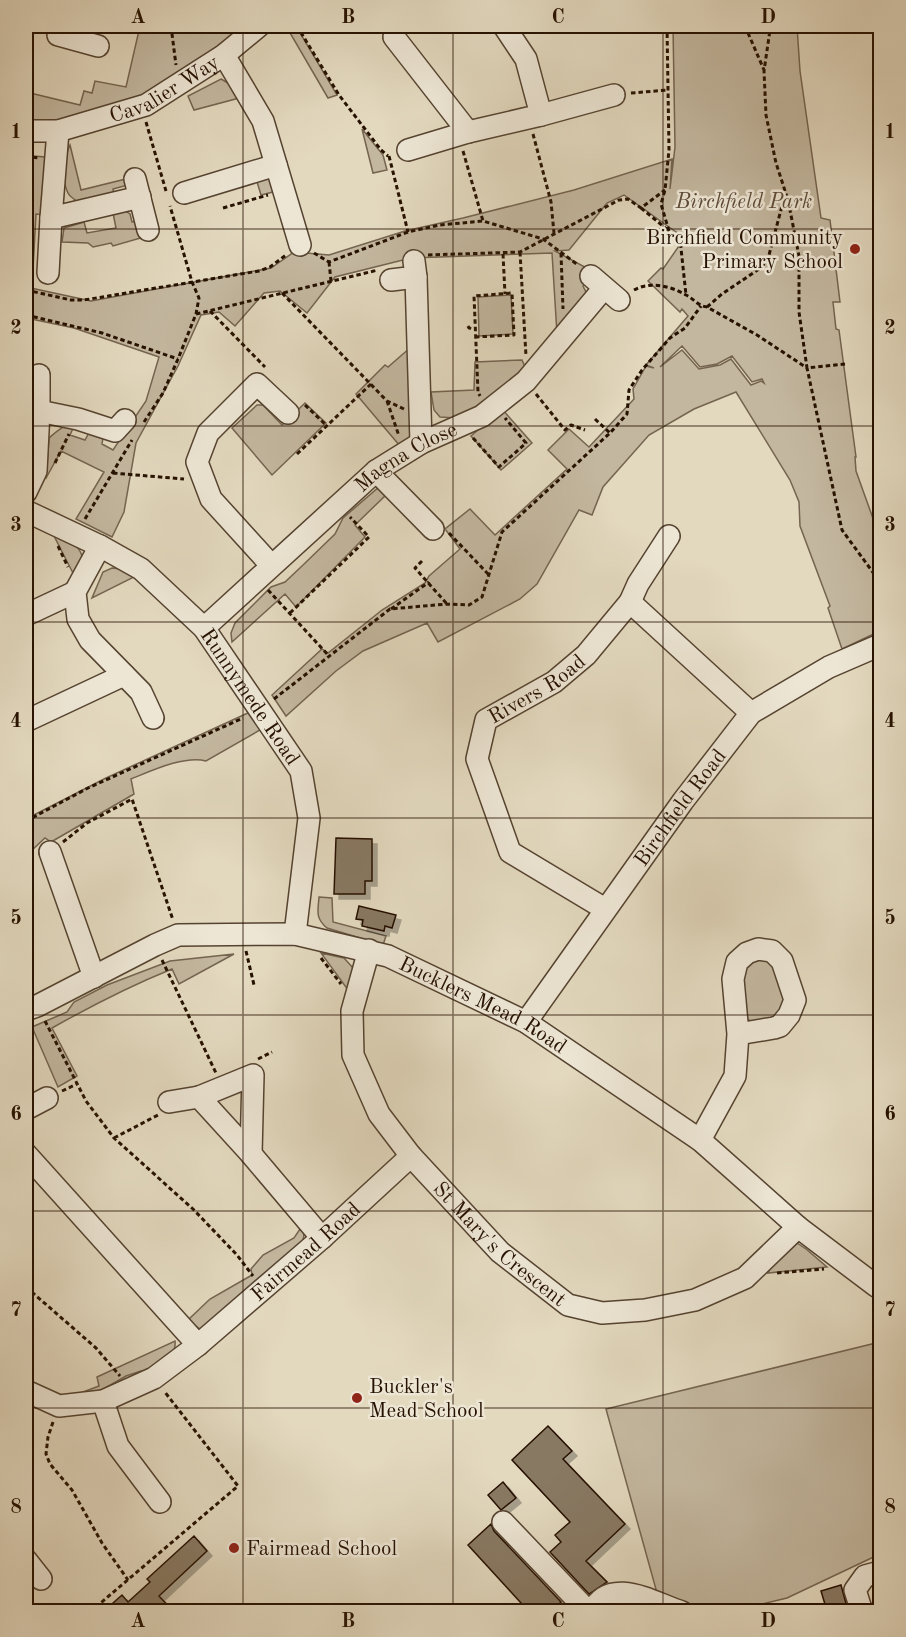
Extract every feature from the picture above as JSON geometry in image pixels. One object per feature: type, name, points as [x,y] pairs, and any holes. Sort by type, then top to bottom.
[{"type":"street","name":"Cavalier Way","points":[[26,131],[58,131],[142,106],[224,55],[259,26]]},
{"type":"street","points":[[504,26],[526,59],[535,116]]},
{"type":"street","points":[[70,34],[98,46]]},
{"type":"street","points":[[394,37],[464,134]]},
{"type":"street","points":[[224,55],[263,121],[284,191],[281,215],[300,245]]},
{"type":"street","points":[[408,150],[614,95]]},
{"type":"street","points":[[48,273],[58,131]]},
{"type":"street","points":[[184,193],[276,165]]},
{"type":"street","points":[[51,218],[138,188],[148,230]]},
{"type":"street","points":[[387,274],[415,269],[413,448]]},
{"type":"street","name":"Magna Close","points":[[204,628],[376,471],[413,448],[491,409],[530,376],[605,288]]},
{"type":"street","points":[[26,492],[36,471],[39,375]]},
{"type":"street","points":[[264,572],[211,499],[197,462],[208,433],[257,384],[288,413]]},
{"type":"street","points":[[39,411],[78,418],[124,432]]},
{"type":"street","points":[[376,471],[434,528]]},
{"type":"street","name":"Runnymede Road","points":[[26,511],[100,546],[141,569],[204,628],[301,771],[309,818],[300,935]]},
{"type":"street","name":"Rivers Road","points":[[605,909],[510,852],[477,759],[486,720],[554,682],[586,655],[630,602],[638,584],[669,536]]},
{"type":"street","points":[[100,546],[76,590],[78,619],[90,640],[141,692],[153,718]]},
{"type":"street","points":[[26,615],[76,590]]},
{"type":"street","points":[[630,602],[752,713]]},
{"type":"street","name":"Birchfield Road","points":[[526,1022],[683,801],[752,713],[829,667],[880,645]]},
{"type":"street","points":[[26,721],[124,675]]},
{"type":"street","points":[[50,852],[94,976]]},
{"type":"street","name":"Bucklers Mead Road","points":[[31,1008],[178,935],[300,935],[388,956],[526,1022],[700,1140],[798,1227],[880,1288]]},
{"type":"street","name":"St Mary's Crescent","points":[[369,950],[352,1011],[353,1055],[379,1114],[411,1156],[500,1252],[568,1305],[602,1313],[645,1310],[695,1300],[747,1275],[798,1227]]},
{"type":"street","points":[[700,1140],[735,1076],[738,1034]]},
{"type":"street","points":[[169,1102],[199,1097],[253,1075],[251,1154]]},
{"type":"street","points":[[199,1097],[322,1238]]},
{"type":"street","points":[[26,1109],[46,1098]]},
{"type":"street","points":[[26,1154],[198,1345]]},
{"type":"street","name":"Fairmead Road","points":[[59,1406],[103,1401],[154,1378],[198,1345],[263,1289],[411,1156]]},
{"type":"street","points":[[26,1391],[59,1406]]},
{"type":"street","points":[[103,1401],[118,1446],[159,1502]]},
{"type":"street","points":[[503,1522],[584,1606],[592,1611],[597,1602],[623,1593],[644,1596],[661,1605],[682,1611]]},
{"type":"street","points":[[26,1560],[41,1579]]},
{"type":"street","points":[[861,1611],[855,1590],[865,1576],[880,1572]]},
{"type":"path","points":[[171,26],[178,84]]},
{"type":"path","points":[[297,26],[339,95],[388,156],[408,232]]},
{"type":"path","points":[[667,26],[669,150],[665,190],[661,204],[669,231]]},
{"type":"path","points":[[745,26],[764,72]]},
{"type":"path","points":[[771,27],[764,72],[766,115],[776,163],[788,200],[799,256],[799,312],[807,368],[842,530],[880,582]]},
{"type":"path","points":[[614,95],[668,90]]},
{"type":"path","points":[[75,535],[113,472],[124,432],[163,393],[196,314],[199,298],[192,282],[142,106]]},
{"type":"path","points":[[535,116],[551,202],[554,233]]},
{"type":"path","points":[[464,134],[483,222]]},
{"type":"path","points":[[388,156],[408,150]]},
{"type":"path","points":[[31,157],[26,290],[71,300],[84,300],[259,271],[270,267],[300,245],[329,262]]},
{"type":"path","points":[[641,208],[665,190]]},
{"type":"path","points":[[223,208],[284,191]]},
{"type":"path","points":[[415,269],[421,255],[520,252],[619,200],[628,199],[680,239],[686,295]]},
{"type":"path","points":[[707,307],[762,267],[769,255],[782,206],[788,200]]},
{"type":"path","points":[[329,262],[408,232],[440,225],[483,222],[543,239],[605,288],[664,285],[757,335],[807,368],[844,364]]},
{"type":"path","points":[[520,252],[525,354],[530,376],[565,430],[571,425],[585,430]]},
{"type":"path","points":[[561,252],[564,335]]},
{"type":"path","points":[[503,254],[505,294]]},
{"type":"path","points":[[329,262],[331,281]]},
{"type":"path","points":[[196,314],[331,281],[387,274]]},
{"type":"path","points":[[282,293],[387,401],[413,448]]},
{"type":"path","points":[[461,425],[499,467],[526,443],[491,409],[478,392],[474,296],[512,293],[514,335],[476,337]]},
{"type":"path","points":[[390,609],[447,604],[469,605],[482,597],[502,532],[610,433],[627,414],[629,390],[642,370],[670,338],[685,328],[701,306]]},
{"type":"path","points":[[26,315],[102,333],[178,359]]},
{"type":"path","points":[[468,326],[475,329]]},
{"type":"path","points":[[297,454],[371,384]]},
{"type":"path","points":[[595,419],[610,433]]},
{"type":"path","points":[[113,472],[204,480]]},
{"type":"path","points":[[290,613],[369,537],[338,505]]},
{"type":"path","points":[[46,521],[76,590]]},
{"type":"path","points":[[434,528],[440,523],[489,574]]},
{"type":"path","points":[[422,561],[415,568],[447,604]]},
{"type":"path","points":[[264,572],[290,613],[329,656]]},
{"type":"path","points":[[26,821],[88,788],[260,711],[390,609],[429,582]]},
{"type":"path","points":[[50,852],[87,823],[132,799],[178,935]]},
{"type":"path","points":[[242,934],[254,986]]},
{"type":"path","points":[[300,935],[354,1002]]},
{"type":"path","points":[[155,945],[223,1087]]},
{"type":"path","points":[[31,1008],[86,1101],[114,1138],[193,1209],[237,1255],[263,1289]]},
{"type":"path","points":[[114,1138],[166,1111],[169,1102]]},
{"type":"path","points":[[747,1275],[850,1266]]},
{"type":"path","points":[[26,1287],[96,1348],[131,1388]]},
{"type":"path","points":[[90,1611],[238,1486],[154,1378]]},
{"type":"path","points":[[59,1406],[48,1437],[46,1454],[50,1464],[72,1490],[102,1543],[128,1580]]},
{"type":"green space","points":[[140,26],[244,26],[200,60],[128,104],[79,118],[26,124],[26,92],[80,105],[84,91],[92,93],[95,81],[126,87]]},
{"type":"green space","points":[[286,26],[296,26],[337,95],[328,98]]},
{"type":"green space","name":"Birchfield Park","points":[[673,26],[797,26],[800,71],[821,218],[830,220],[840,302],[833,302],[836,329],[839,330],[856,471],[880,538],[880,631],[842,649],[828,608],[830,606],[800,526],[799,502],[790,480],[736,392],[694,409],[649,435],[603,487],[592,515],[579,510],[537,584],[520,599],[438,642],[427,623],[363,651],[336,671],[286,716],[272,695],[322,649],[328,653],[382,610],[425,583],[429,576],[460,549],[445,529],[470,509],[495,535],[567,469],[548,450],[569,429],[589,447],[634,399],[633,389],[646,366],[654,368],[646,365],[688,316],[682,309],[680,312],[648,281],[661,268],[663,269],[681,243],[680,235],[624,195],[607,203],[569,250],[555,251],[594,272],[583,286],[588,296],[557,334],[552,253],[411,258],[335,277],[307,313],[280,291],[264,293],[235,326],[219,312],[201,315],[178,366],[136,443],[124,512],[112,537],[76,519],[104,472],[61,451],[46,478],[44,475],[49,438],[67,425],[75,424],[70,435],[85,440],[91,429],[103,438],[102,444],[113,450],[146,401],[159,357],[74,328],[26,318],[26,287],[91,301],[271,268],[294,252],[329,255],[405,231],[574,190],[672,159],[670,189],[675,147]],"holes":[[[682,346],[700,367],[717,364],[732,356],[752,382],[762,379],[764,383],[761,381],[751,385],[731,359],[720,365],[699,369],[682,350],[660,367]]]},
{"type":"green space","points":[[221,79],[235,87],[243,97],[194,110],[188,96]]},
{"type":"green space","points":[[362,129],[383,155],[387,170],[373,173]]},
{"type":"green space","points":[[70,145],[81,190],[134,177],[135,183],[113,189],[115,200],[78,202],[69,194],[64,175]]},
{"type":"green space","points":[[32,156],[46,157],[46,215],[36,214],[32,287],[27,285]]},
{"type":"green space","points":[[266,173],[281,190],[261,195],[255,175]]},
{"type":"green space","points":[[124,210],[130,214],[132,222],[139,221],[144,237],[113,246],[111,243],[93,247],[88,243],[62,242],[64,228],[84,222],[87,233],[116,228],[113,213]]},
{"type":"green space","points":[[511,295],[513,334],[479,336],[478,297]]},
{"type":"green space","points":[[411,347],[414,431],[408,441],[400,446],[356,394],[385,365],[388,367]]},
{"type":"green space","points":[[522,360],[526,369],[487,402],[455,418],[440,417],[434,410],[431,392],[474,390],[475,362]]},
{"type":"green space","points":[[305,403],[326,423],[272,475],[232,428],[257,405],[263,405],[282,425]]},
{"type":"green space","points":[[502,409],[532,443],[501,470],[471,436]]},
{"type":"green space","points":[[379,487],[388,493],[355,525],[365,537],[296,607],[285,594],[232,642],[231,633],[235,623],[271,587],[285,582],[302,566],[335,534],[343,518]]},
{"type":"green space","points":[[54,536],[79,549],[84,566],[75,577]]},
{"type":"green space","points":[[112,568],[122,569],[134,577],[92,598],[103,572]]},
{"type":"green space","points":[[250,712],[260,730],[206,761],[178,762],[131,779],[134,794],[51,842],[45,838],[30,852],[33,861],[26,869],[26,819],[106,778]]},
{"type":"green space","points":[[319,897],[332,898],[333,922],[386,936],[383,945],[327,928],[319,917]]},
{"type":"green space","points":[[321,953],[344,958],[354,969],[351,994]]},
{"type":"green space","points":[[234,954],[179,984],[172,969],[141,982],[52,1028],[77,1076],[58,1087],[32,1027],[67,1012],[74,1002],[107,985],[170,961]]},
{"type":"green space","points":[[750,957],[774,961],[788,1000],[773,1023],[751,1022],[744,1015],[740,967]]},
{"type":"green space","points":[[300,1229],[304,1232],[302,1244],[296,1253],[280,1267],[273,1266],[245,1290],[239,1304],[211,1330],[200,1329],[188,1320],[210,1299],[252,1275],[251,1269],[263,1255],[294,1238]]},
{"type":"green space","points":[[797,1243],[827,1267],[768,1273],[780,1255]]},
{"type":"green space","points":[[175,1341],[171,1355],[152,1371],[141,1371],[126,1376],[95,1394],[83,1392],[99,1386],[97,1377]]},
{"type":"green space","points":[[880,1342],[880,1554],[787,1598],[733,1611],[692,1609],[657,1593],[606,1409]]},
{"type":"building","points":[[336,838],[372,839],[372,881],[365,881],[365,894],[334,894]]},
{"type":"building","points":[[359,906],[396,915],[392,928],[385,926],[384,931],[362,926],[363,920],[356,919]]},
{"type":"building","points":[[548,1426],[572,1451],[563,1459],[625,1524],[586,1561],[607,1582],[589,1594],[550,1552],[561,1542],[555,1535],[570,1522],[512,1460]]},
{"type":"building","points":[[503,1482],[516,1498],[501,1510],[488,1495]]},
{"type":"building","points":[[491,1524],[494,1531],[561,1602],[557,1606],[563,1611],[511,1611],[521,1603],[468,1545]]},
{"type":"building","points":[[194,1536],[207,1551],[159,1596],[173,1611],[104,1611],[122,1595],[128,1602],[150,1582],[147,1579]]},
{"type":"building","points":[[841,1585],[848,1611],[827,1611],[821,1591]]},
{"type":"place","name":"Birchfield Community Primary School","points":[[855,249]]},
{"type":"place","name":"Buckler's Mead School","points":[[357,1398]]},
{"type":"place","name":"Fairmead School","points":[[234,1548]]}]
